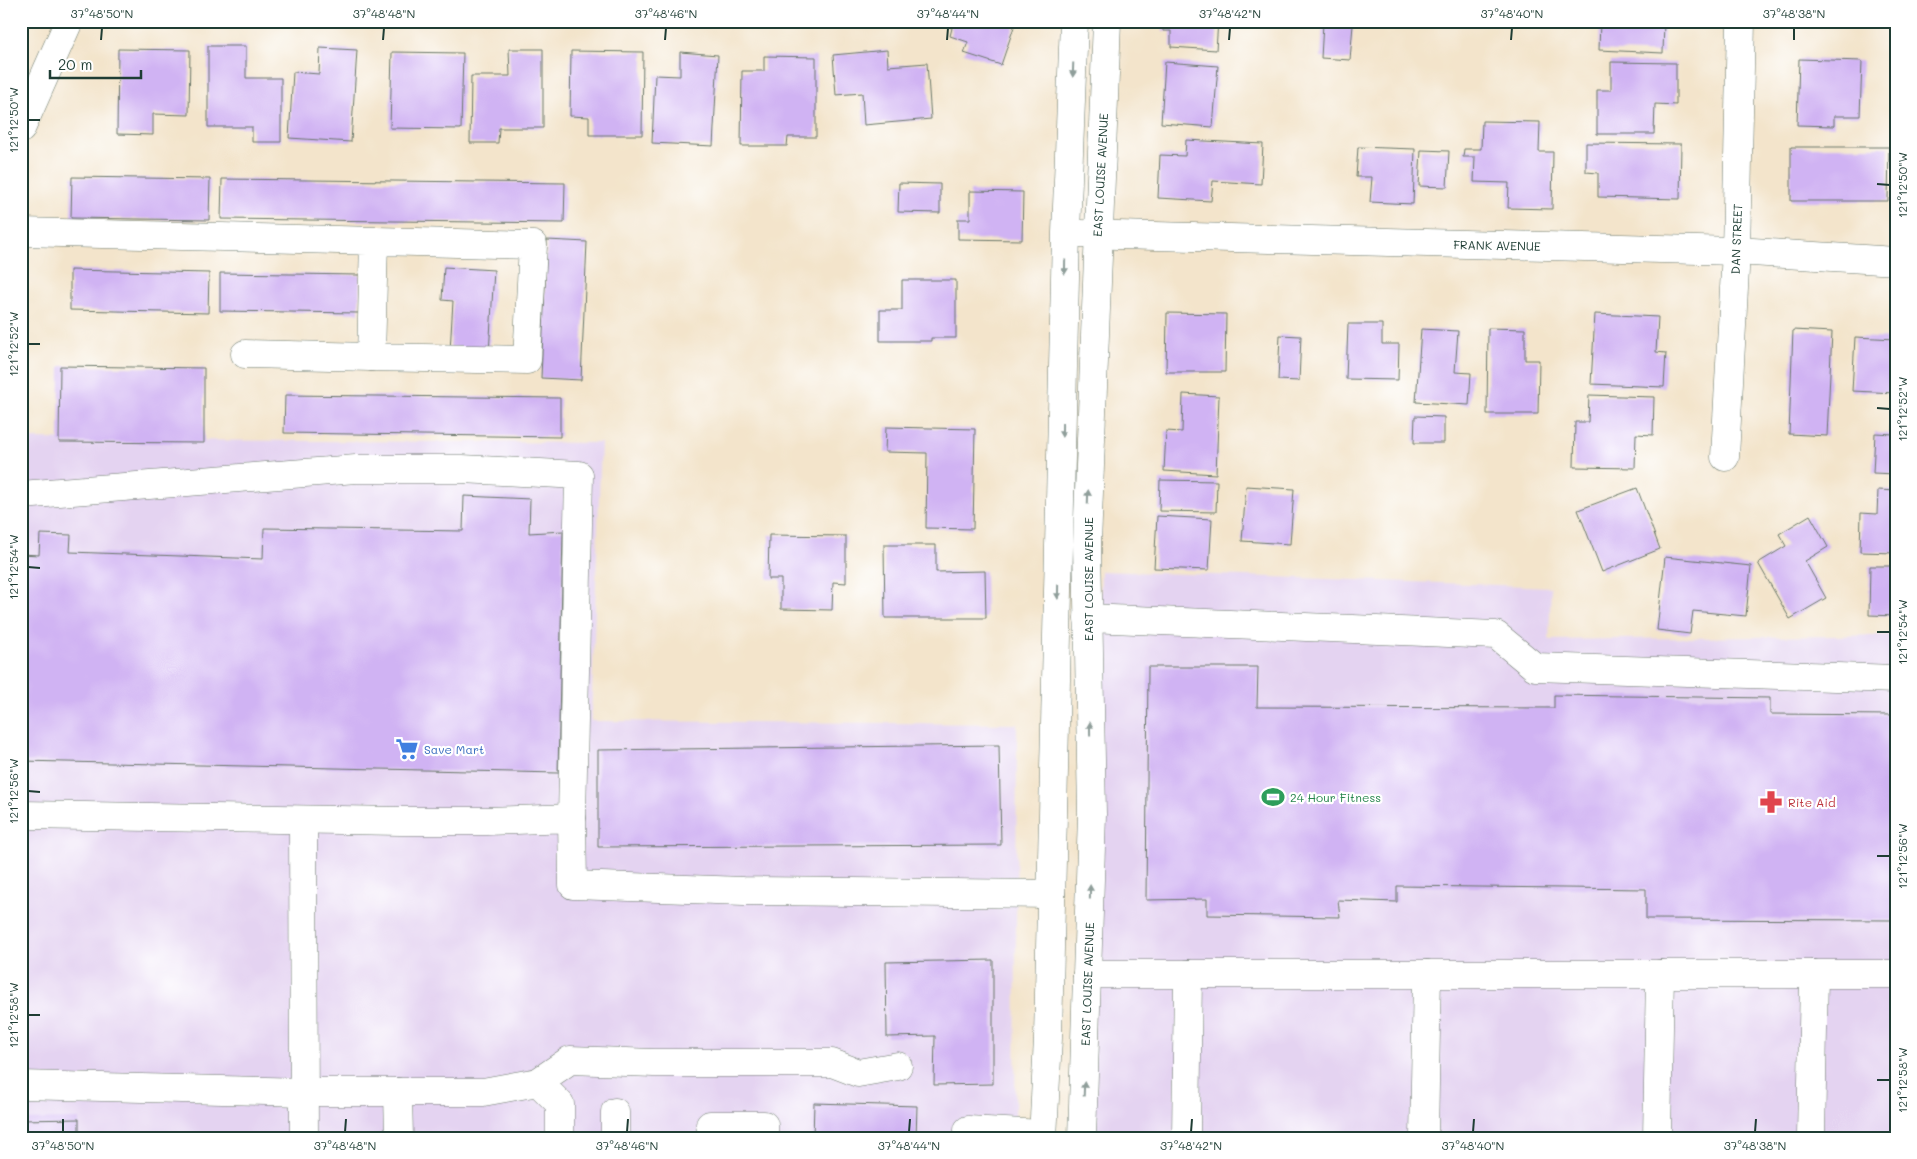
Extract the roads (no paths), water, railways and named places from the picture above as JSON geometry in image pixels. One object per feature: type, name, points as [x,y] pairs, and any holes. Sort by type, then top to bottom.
[{"type":"street","points":[[21,130],[69,21]]},
{"type":"street","points":[[968,1138],[968,1130],[1043,1136],[1051,894],[1066,233],[1074,21]]},
{"type":"street","name":"EAST LOUISE AVENUE","points":[[1082,1138],[1092,814],[1087,544],[1107,21]]},
{"type":"street","name":"DAN STREET","points":[[1726,457],[1736,251],[1741,21]]},
{"type":"street","points":[[21,232],[533,245],[527,360],[245,354]]},
{"type":"street","name":"FRANK AVENUE","points":[[1066,233],[1736,251],[1896,261]]},
{"type":"street","points":[[371,357],[374,241]]},
{"type":"street","points":[[21,495],[356,468],[462,469],[579,476],[572,818],[573,884],[744,891],[1051,894]]},
{"type":"street","points":[[1088,618],[1496,635],[1535,667],[1896,679]]},
{"type":"street","points":[[21,815],[486,821],[572,818]]},
{"type":"street","points":[[303,820],[304,1138]]},
{"type":"street","points":[[1088,974],[1896,974]]},
{"type":"street","points":[[1186,1138],[1188,974]]},
{"type":"street","points":[[1424,1138],[1427,974]]},
{"type":"street","points":[[1657,1138],[1660,974]]},
{"type":"street","points":[[1811,1138],[1814,974]]},
{"type":"street","points":[[21,1085],[304,1092],[483,1092],[538,1082],[570,1060],[654,1063],[832,1063],[858,1073],[898,1066]]},
{"type":"street","points":[[538,1082],[560,1104],[560,1138]]},
{"type":"street","points":[[398,1092],[399,1138]]},
{"type":"street","points":[[710,1124],[764,1125],[764,1138]]},
{"type":"place","name":"Save Mart","points":[[407,749]]},
{"type":"place","name":"24 Hour Fitness","points":[[1273,797]]},
{"type":"place","name":"Rite Aid","points":[[1771,802]]}]
